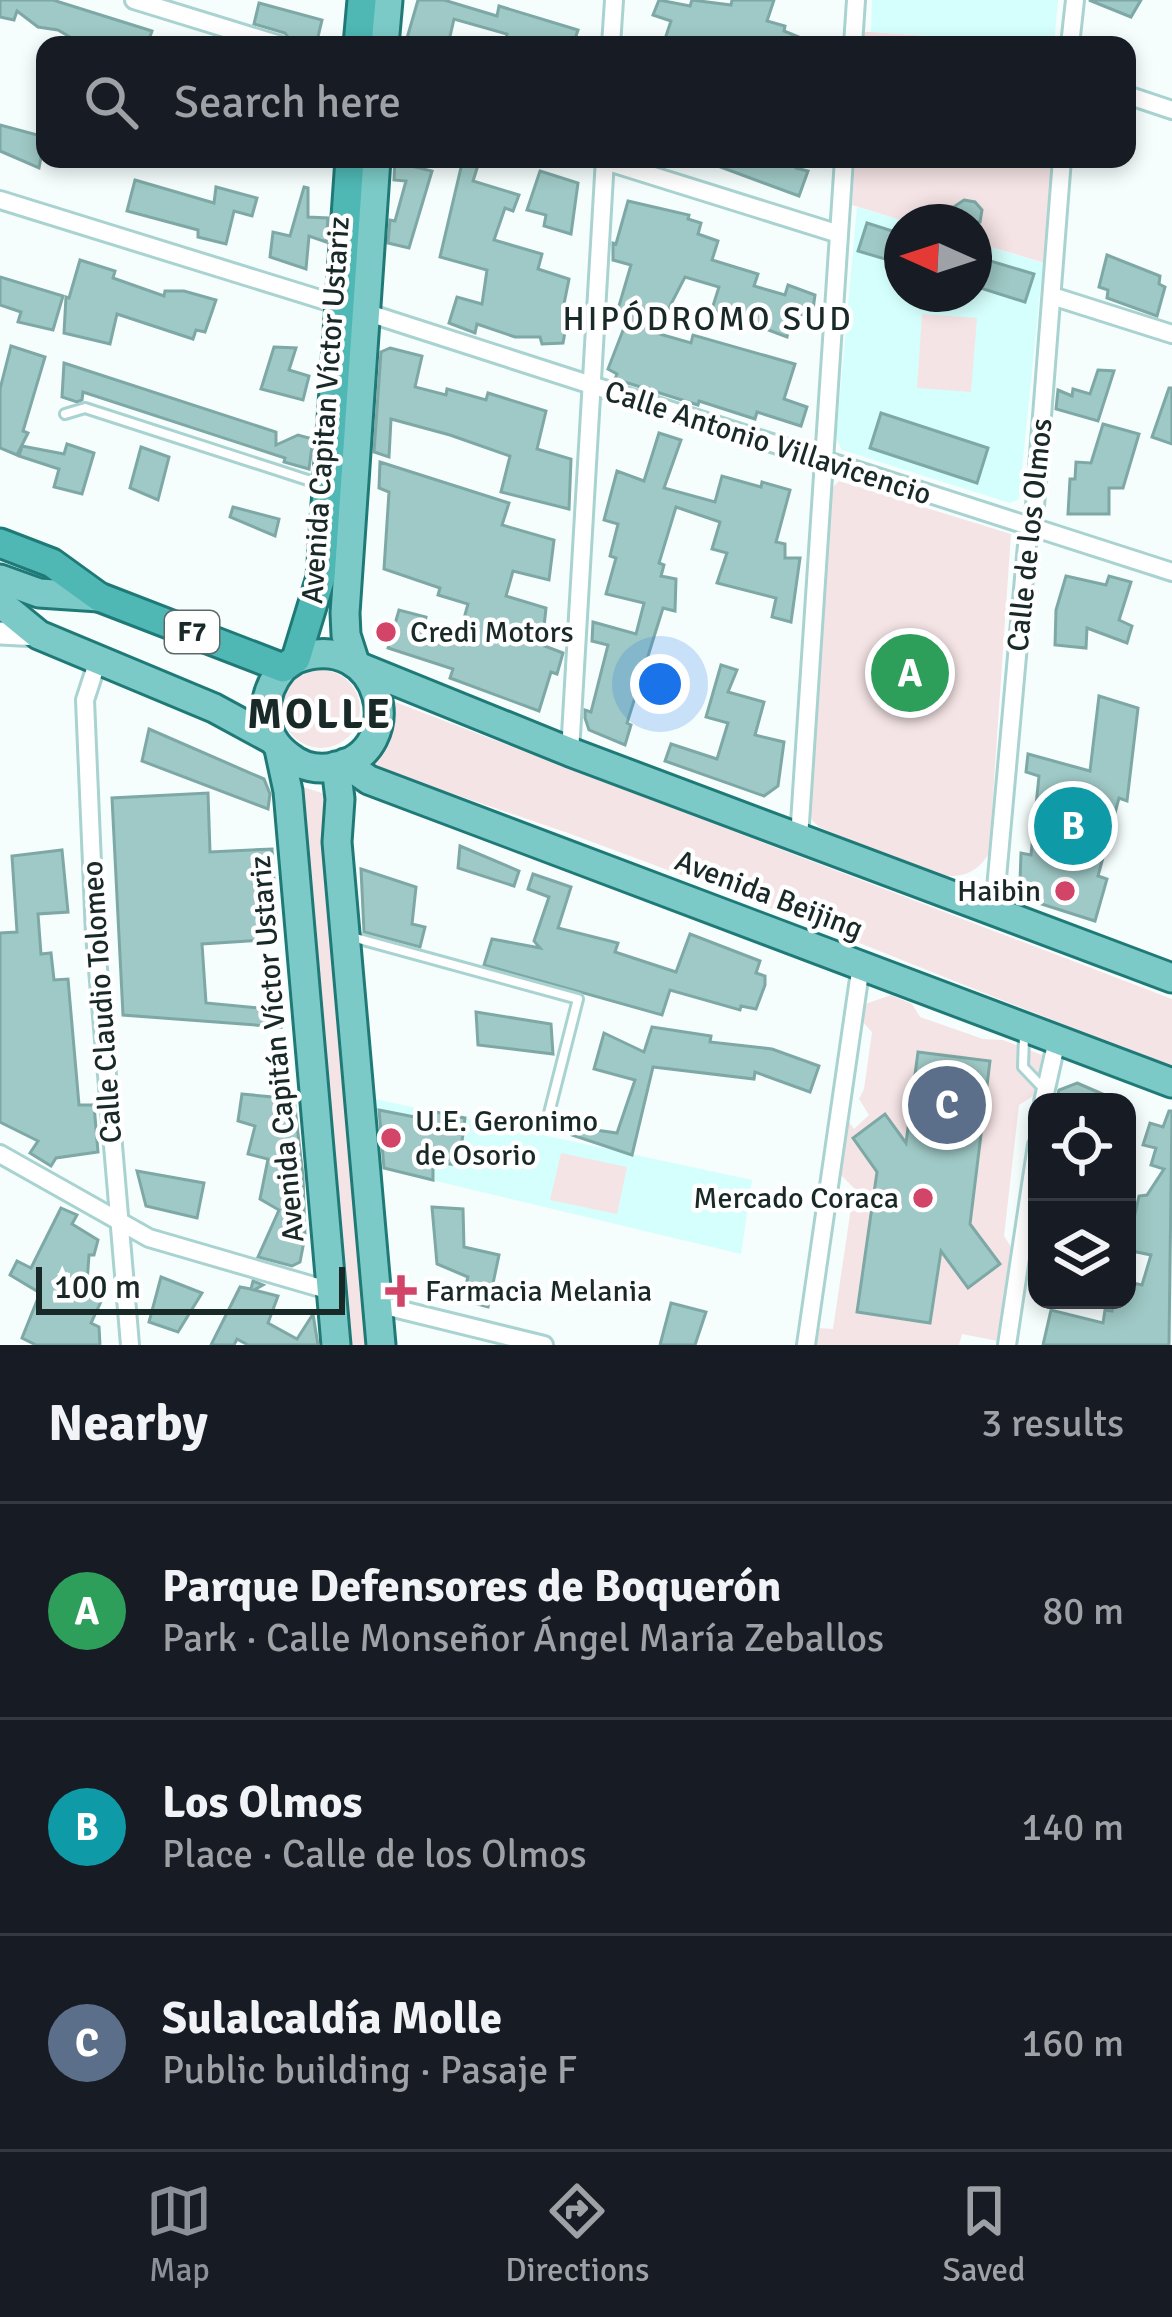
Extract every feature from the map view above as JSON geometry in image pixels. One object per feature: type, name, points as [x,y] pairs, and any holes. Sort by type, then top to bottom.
[{"type":"highway","points":[[359,36],[362,0]]},
{"type":"highway","name":"Avenida Capitan Víctor Ustariz","points":[[290,664],[322,577],[327,487],[352,309],[350,168]]},
{"type":"highway","points":[[0,543],[52,563],[99,597]]},
{"type":"highway","name":"F7","points":[[99,597],[290,664]]},
{"type":"main road","points":[[385,36],[388,0]]},
{"type":"main road","name":"Avenida Capitan Víctor Ustariz","points":[[358,665],[344,622],[352,309],[375,168]]},
{"type":"main road","points":[[0,579],[39,593],[99,597]]},
{"type":"main road","points":[[0,603],[39,635],[214,708],[306,766],[341,765],[369,744],[380,715],[373,684],[358,665]]},
{"type":"main road","points":[[276,744],[266,719],[266,697],[290,664],[322,653],[570,752],[1172,978]]},
{"type":"main road","name":"Avenida Capitán Víctor Ustariz","points":[[276,744],[288,791],[336,1345]]},
{"type":"main road","points":[[341,765],[344,935],[381,1345]]},
{"type":"main road","name":"Avenida Beijing","points":[[341,765],[369,780],[1172,1083]]},
{"type":"street","points":[[134,0],[251,36]]},
{"type":"street","points":[[612,36],[614,0]]},
{"type":"street","points":[[854,36],[856,0]]},
{"type":"street","points":[[1071,36],[1075,0]]},
{"type":"street","points":[[1136,98],[1172,110]]},
{"type":"street","points":[[570,752],[603,168]]},
{"type":"street","points":[[629,168],[839,234]]},
{"type":"street","points":[[799,838],[843,168]]},
{"type":"street","name":"Calle de los Olmos","points":[[994,911],[1035,506],[1061,168]]},
{"type":"street","name":"Calle Antonio Villavicencio","points":[[0,200],[1172,572]]},
{"type":"street","points":[[1052,296],[1172,334]]},
{"type":"street","points":[[0,634],[39,635]]},
{"type":"street","name":"Calle Claudio Tolomeo","points":[[98,660],[85,700],[94,934],[130,1345]]},
{"type":"street","points":[[806,1345],[862,965]]},
{"type":"street","points":[[1045,1093],[1057,1040]]},
{"type":"street","points":[[0,1154],[148,1238],[332,1291]]},
{"type":"street","points":[[1007,1345],[1029,1201]]},
{"type":"street","points":[[377,1304],[544,1345]]},
{"type":"lane","points":[[64,414],[85,408],[327,487]]},
{"type":"lane","points":[[344,935],[578,999],[546,1125]]},
{"type":"lane","points":[[1025,1028],[1023,1067],[1042,1093]]},
{"type":"shaded area","points":[[872,0],[1058,0],[1055,36],[871,32]]},
{"type":"shaded area","points":[[871,32],[925,36],[864,36]]},
{"type":"shaded area","points":[[854,168],[1053,168],[1048,264],[992,247],[992,204],[884,204],[884,215],[852,205]]},
{"type":"shaded area","points":[[857,207],[884,215],[884,312],[992,312],[992,247],[1043,263],[1019,499],[1010,503],[842,450],[836,438]]},
{"type":"shaded area","points":[[922,314],[977,318],[971,392],[917,388]]},
{"type":"shaded area","points":[[839,481],[1011,534],[989,853],[968,873],[949,876],[922,869],[812,820],[809,806],[830,490]]},
{"type":"shaded area","points":[[321,670],[349,681],[360,709],[349,737],[321,748],[293,737],[282,709],[293,681]]},
{"type":"shaded area","points":[[395,702],[1172,999],[1172,1068],[802,920],[370,765],[392,728]]},
{"type":"shaded area","points":[[300,786],[328,795],[323,828],[367,1345],[349,1345]]},
{"type":"shaded area","points":[[891,995],[912,1004],[920,1017],[1042,1055],[1035,1093],[1028,1093],[1028,1099],[1019,1105],[1004,1236],[1015,1253],[1003,1342],[962,1334],[959,1345],[814,1345],[816,1328],[833,1329],[854,1188],[839,1173],[847,1119],[854,1129],[869,1115],[859,1099],[872,1032],[859,1018],[860,1006]],"holes":[[[918,1052],[990,1061],[970,1224],[968,1288],[941,1251],[930,1322],[857,1311],[877,1172],[906,1143]]]},
{"type":"shaded area","points":[[375,1099],[752,1180],[741,1254],[382,1168]]},
{"type":"shaded area","points":[[561,1153],[627,1167],[617,1214],[550,1200]]},
{"type":"building","points":[[0,0],[53,0],[152,31],[150,36],[68,36],[38,27],[17,11],[14,20],[0,17]]},
{"type":"building","points":[[418,0],[444,0],[497,16],[499,6],[578,30],[576,36],[507,36],[454,19],[450,36],[408,36]]},
{"type":"building","points":[[659,0],[690,6],[692,0],[731,5],[732,0],[774,0],[767,21],[785,26],[784,31],[796,36],[666,36],[671,21],[653,15]]},
{"type":"building","points":[[1089,0],[1141,0],[1131,17]]},
{"type":"building","points":[[259,3],[322,20],[318,36],[287,36],[254,24]]},
{"type":"building","points":[[0,125],[36,135],[36,167],[0,151]]},
{"type":"building","points":[[395,168],[432,171],[409,248],[388,243],[390,220],[395,221],[406,181],[394,180]]},
{"type":"building","points":[[461,168],[477,168],[473,181],[519,195],[513,211],[505,208],[494,240],[542,254],[538,269],[569,279],[563,343],[542,344],[540,337],[515,337],[477,324],[475,333],[449,323],[457,297],[482,304],[487,270],[440,257]]},
{"type":"building","points":[[723,168],[808,171],[799,196]]},
{"type":"building","points":[[540,171],[578,183],[571,234],[544,226],[546,215],[527,210]]},
{"type":"building","points":[[135,180],[214,203],[216,187],[257,198],[252,216],[234,211],[226,244],[198,237],[198,230],[127,211]]},
{"type":"building","points":[[304,187],[308,188],[308,217],[328,218],[326,242],[309,236],[306,269],[270,257],[273,232],[290,236]]},
{"type":"building","points":[[628,201],[689,215],[688,219],[701,223],[698,234],[718,241],[712,260],[758,274],[754,286],[785,295],[788,285],[815,295],[812,317],[792,312],[787,337],[712,309],[719,287],[685,277],[656,333],[691,343],[693,335],[795,364],[784,399],[807,407],[801,426],[757,412],[755,419],[699,401],[698,405],[615,379],[617,374],[608,369],[627,320],[616,316],[631,265],[613,260],[613,243]]},
{"type":"building","points":[[867,223],[884,228],[884,259],[858,251]]},
{"type":"building","points":[[1107,255],[1160,276],[1159,284],[1165,287],[1157,316],[1107,298],[1108,290],[1099,287]]},
{"type":"building","points":[[80,260],[115,271],[113,278],[164,296],[165,291],[184,291],[216,300],[205,332],[196,330],[193,339],[117,314],[110,344],[64,333],[66,297]]},
{"type":"building","points":[[992,261],[1034,274],[1025,302],[992,292]]},
{"type":"building","points":[[0,277],[63,296],[53,330],[18,322],[21,312],[0,305]]},
{"type":"building","points":[[11,346],[45,357],[23,431],[28,433],[17,455],[0,448],[0,389]]},
{"type":"building","points":[[274,347],[296,348],[289,370],[309,376],[303,400],[261,389]]},
{"type":"building","points":[[390,348],[422,356],[415,387],[446,395],[447,389],[486,400],[488,393],[546,411],[537,449],[571,459],[569,509],[501,492],[510,456],[450,435],[391,419],[389,457],[374,452],[381,352]]},
{"type":"building","points":[[64,363],[276,432],[276,445],[298,435],[313,439],[309,469],[83,392],[77,402],[62,397]]},
{"type":"building","points":[[1098,370],[1114,371],[1098,421],[1056,409],[1058,390],[1072,396],[1073,389],[1090,394]]},
{"type":"building","points":[[1172,388],[1172,444],[1152,437]]},
{"type":"building","points":[[881,413],[988,448],[977,483],[870,448]]},
{"type":"building","points":[[1103,424],[1139,434],[1123,488],[1109,488],[1109,514],[1068,514],[1076,462],[1091,463]]},
{"type":"building","points":[[659,433],[681,440],[664,488],[715,502],[722,476],[790,490],[776,542],[785,544],[785,558],[800,558],[791,622],[772,617],[776,598],[717,583],[727,553],[712,549],[720,522],[676,507],[659,563],[664,565],[661,576],[676,579],[675,611],[663,608],[627,723],[631,725],[625,745],[589,730],[585,718],[585,710],[591,712],[608,645],[592,641],[593,622],[636,634],[644,603],[606,594],[616,558],[610,556],[618,524],[604,520],[617,471],[644,481]]},
{"type":"building","points":[[67,444],[94,453],[82,494],[54,487],[59,469],[19,456],[22,446],[64,454]]},
{"type":"building","points":[[141,447],[169,457],[158,500],[130,488]]},
{"type":"building","points":[[380,462],[509,503],[502,525],[554,540],[549,580],[513,571],[506,596],[546,608],[542,645],[563,653],[557,674],[551,672],[539,711],[450,678],[453,669],[388,648],[399,610],[426,617],[423,633],[457,644],[468,604],[438,595],[440,588],[384,569],[389,492],[379,488]]},
{"type":"building","points":[[233,507],[279,519],[275,536],[230,517]]},
{"type":"building","points":[[1066,576],[1106,585],[1109,576],[1131,582],[1119,620],[1132,626],[1127,643],[1087,628],[1086,648],[1055,645],[1056,610]]},
{"type":"building","points":[[721,665],[737,670],[728,692],[764,702],[755,735],[784,742],[778,786],[764,796],[665,761],[671,744],[717,759],[728,723],[706,717]]},
{"type":"building","points":[[1099,696],[1138,708],[1127,801],[1119,798],[1098,876],[1107,879],[1095,921],[1032,901],[1020,882],[1021,853],[1031,855],[1039,776],[1026,772],[1028,754],[1090,771]]},
{"type":"building","points":[[149,729],[264,779],[270,794],[268,809],[142,761]]},
{"type":"building","points":[[208,793],[210,852],[272,849],[276,913],[262,914],[263,940],[202,944],[206,1003],[280,1010],[281,1027],[123,1015],[112,798]]},
{"type":"building","points":[[460,846],[519,871],[514,886],[458,868]]},
{"type":"building","points":[[62,850],[68,912],[38,914],[41,954],[51,953],[54,980],[68,979],[79,1105],[94,1105],[98,1152],[56,1158],[51,1166],[30,1153],[38,1141],[0,1122],[0,933],[17,932],[12,856]]},
{"type":"building","points":[[361,869],[416,887],[412,924],[425,927],[420,947],[364,932]]},
{"type":"building","points":[[533,874],[571,887],[558,928],[618,943],[615,952],[676,972],[690,934],[760,961],[756,973],[765,976],[765,985],[756,1009],[741,1006],[740,1010],[670,990],[662,1015],[484,965],[492,939],[540,948],[534,941],[549,897],[528,889]]},
{"type":"building","points":[[476,1012],[551,1024],[553,1054],[478,1045]]},
{"type":"building","points":[[652,1027],[711,1036],[710,1042],[772,1049],[819,1066],[810,1092],[755,1072],[754,1079],[653,1067],[632,1155],[572,1135],[574,1127],[617,1133],[635,1080],[594,1069],[604,1033],[644,1052]]},
{"type":"building","name":"Mercado Coraca","points":[[918,1052],[990,1061],[970,1224],[1000,1264],[968,1288],[941,1251],[930,1323],[857,1312],[877,1172],[853,1138],[885,1114],[906,1143]]},
{"type":"building","points":[[1077,1083],[1100,1093],[1058,1093]]},
{"type":"building","points":[[242,1094],[294,1099],[305,1236],[300,1262],[292,1266],[258,1257],[279,1210],[260,1199],[268,1159],[248,1154],[255,1126],[238,1121]]},
{"type":"building","points":[[379,1110],[435,1121],[436,1112],[465,1118],[459,1165],[433,1162],[433,1180],[384,1168]]},
{"type":"building","points":[[1172,1111],[1169,1345],[1043,1345],[1051,1310],[1103,1323],[1105,1310],[1136,1309],[1136,1284],[1142,1285],[1151,1255],[1136,1252],[1136,1210],[1139,1196],[1147,1195],[1164,1169],[1151,1165],[1156,1148],[1143,1145],[1150,1123],[1163,1127]]},
{"type":"building","points":[[137,1171],[204,1183],[197,1218],[146,1206]]},
{"type":"building","points":[[432,1207],[463,1209],[464,1247],[499,1255],[488,1307],[462,1300],[468,1277],[437,1264]]},
{"type":"building","points":[[61,1208],[77,1215],[72,1224],[98,1240],[94,1255],[89,1255],[87,1283],[105,1293],[91,1323],[99,1327],[100,1345],[36,1345],[22,1338],[40,1293],[10,1275],[17,1261],[31,1268]]},
{"type":"building","points":[[161,1277],[202,1293],[178,1332],[149,1322]]},
{"type":"building","points":[[253,1281],[263,1285],[254,1290],[278,1296],[268,1323],[297,1339],[313,1314],[318,1345],[248,1345],[237,1339],[234,1345],[211,1345],[240,1287],[251,1289]]},
{"type":"building","points":[[671,1303],[706,1312],[695,1345],[660,1345]]},
{"type":"place","name":"Credi Motors","points":[[386,632]]},
{"type":"place","name":"Parque Defensores de Boquerón","points":[[910,673]]},
{"type":"place","name":"Los Olmos","points":[[1073,826]]},
{"type":"place","name":"Haibin","points":[[1065,891]]},
{"type":"place","name":"Sulalcaldía Molle","points":[[947,1105]]},
{"type":"place","name":"U.E. Geronimo de Osorio","points":[[391,1138]]},
{"type":"place","name":"Mercado Coraca","points":[[923,1198]]},
{"type":"place","name":"Farmacia Melania","points":[[401,1291]]},
{"type":"district","name":"HIPÓDROMO SUD","points":[[708,319]]},
{"type":"district","name":"MOLLE","points":[[320,714]]}]
